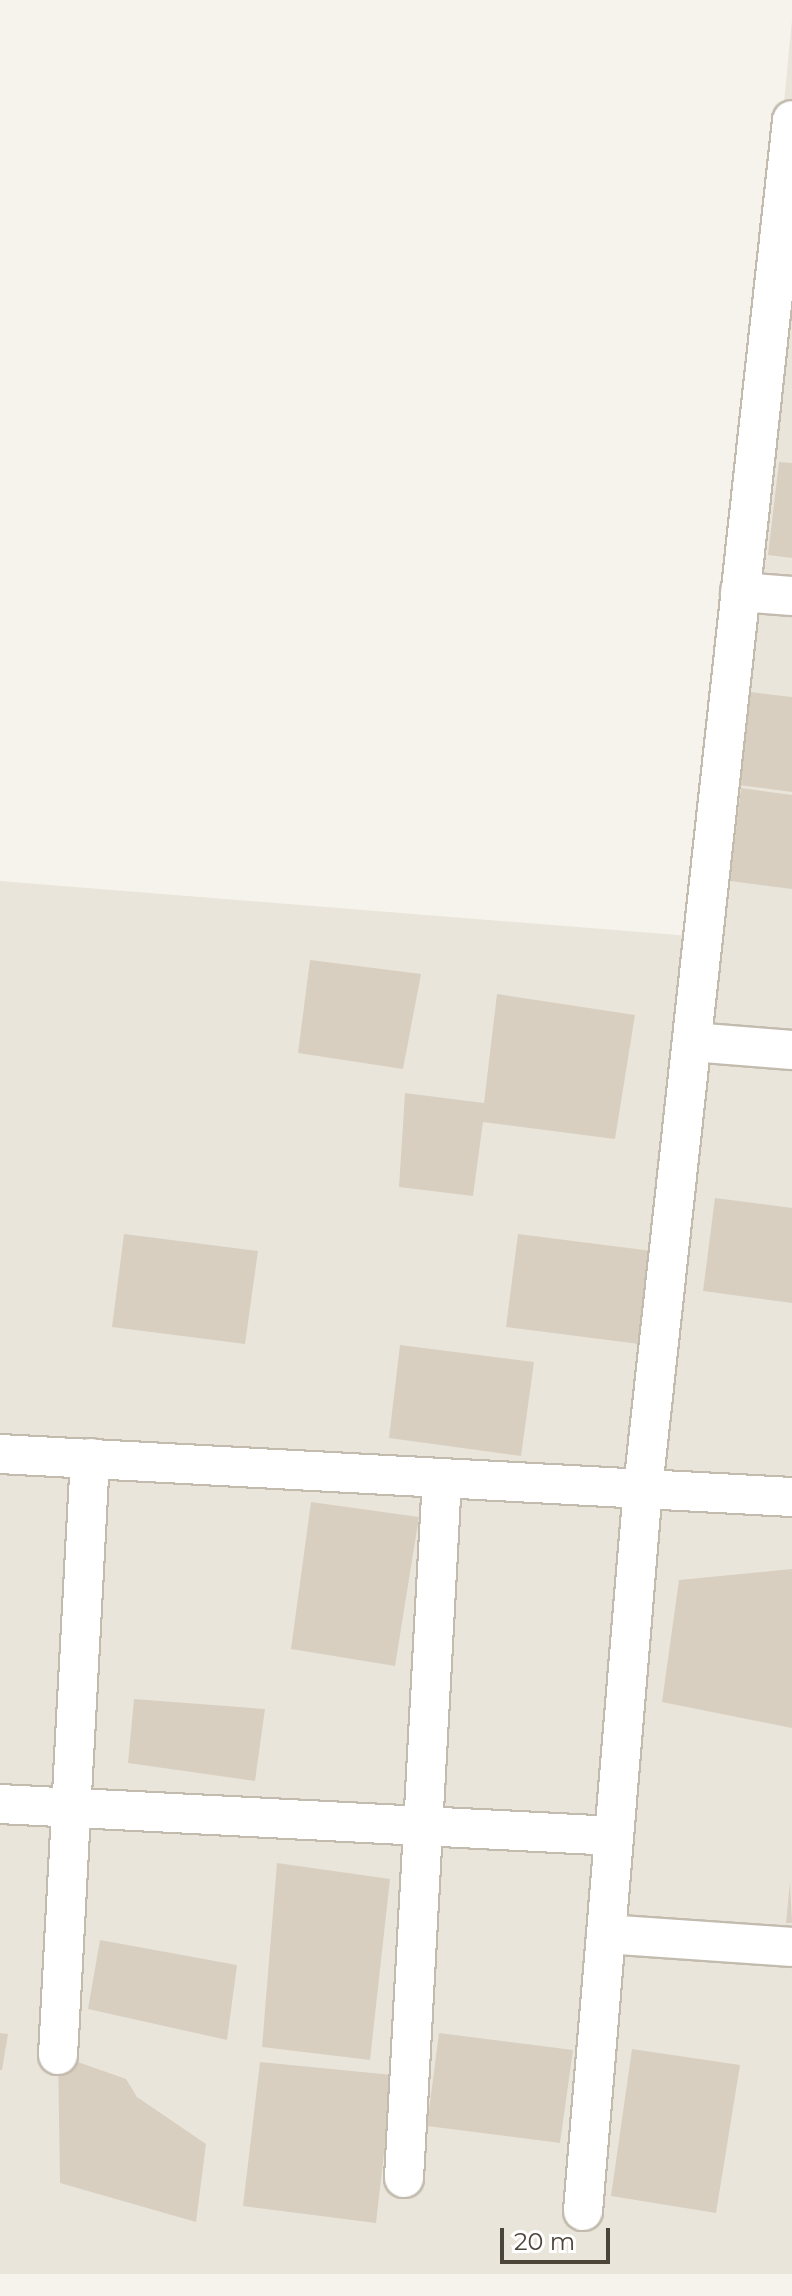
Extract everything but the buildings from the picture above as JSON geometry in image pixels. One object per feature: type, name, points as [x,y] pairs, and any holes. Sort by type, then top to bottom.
[{"type":"street","points":[[583,2211],[643,1488],[740,592],[787,217],[792,120]]},
{"type":"street","points":[[740,592],[792,596]]},
{"type":"street","points":[[692,1042],[792,1050]]},
{"type":"street","points":[[0,1454],[792,1497]]},
{"type":"street","points":[[58,2055],[90,1458]]},
{"type":"street","points":[[404,2178],[442,1478]]},
{"type":"street","points":[[0,1804],[614,1836]]},
{"type":"street","points":[[606,1934],[792,1947]]},
{"type":"shaded area","points":[[792,20],[792,2274],[0,2274],[0,881],[703,937]]}]
